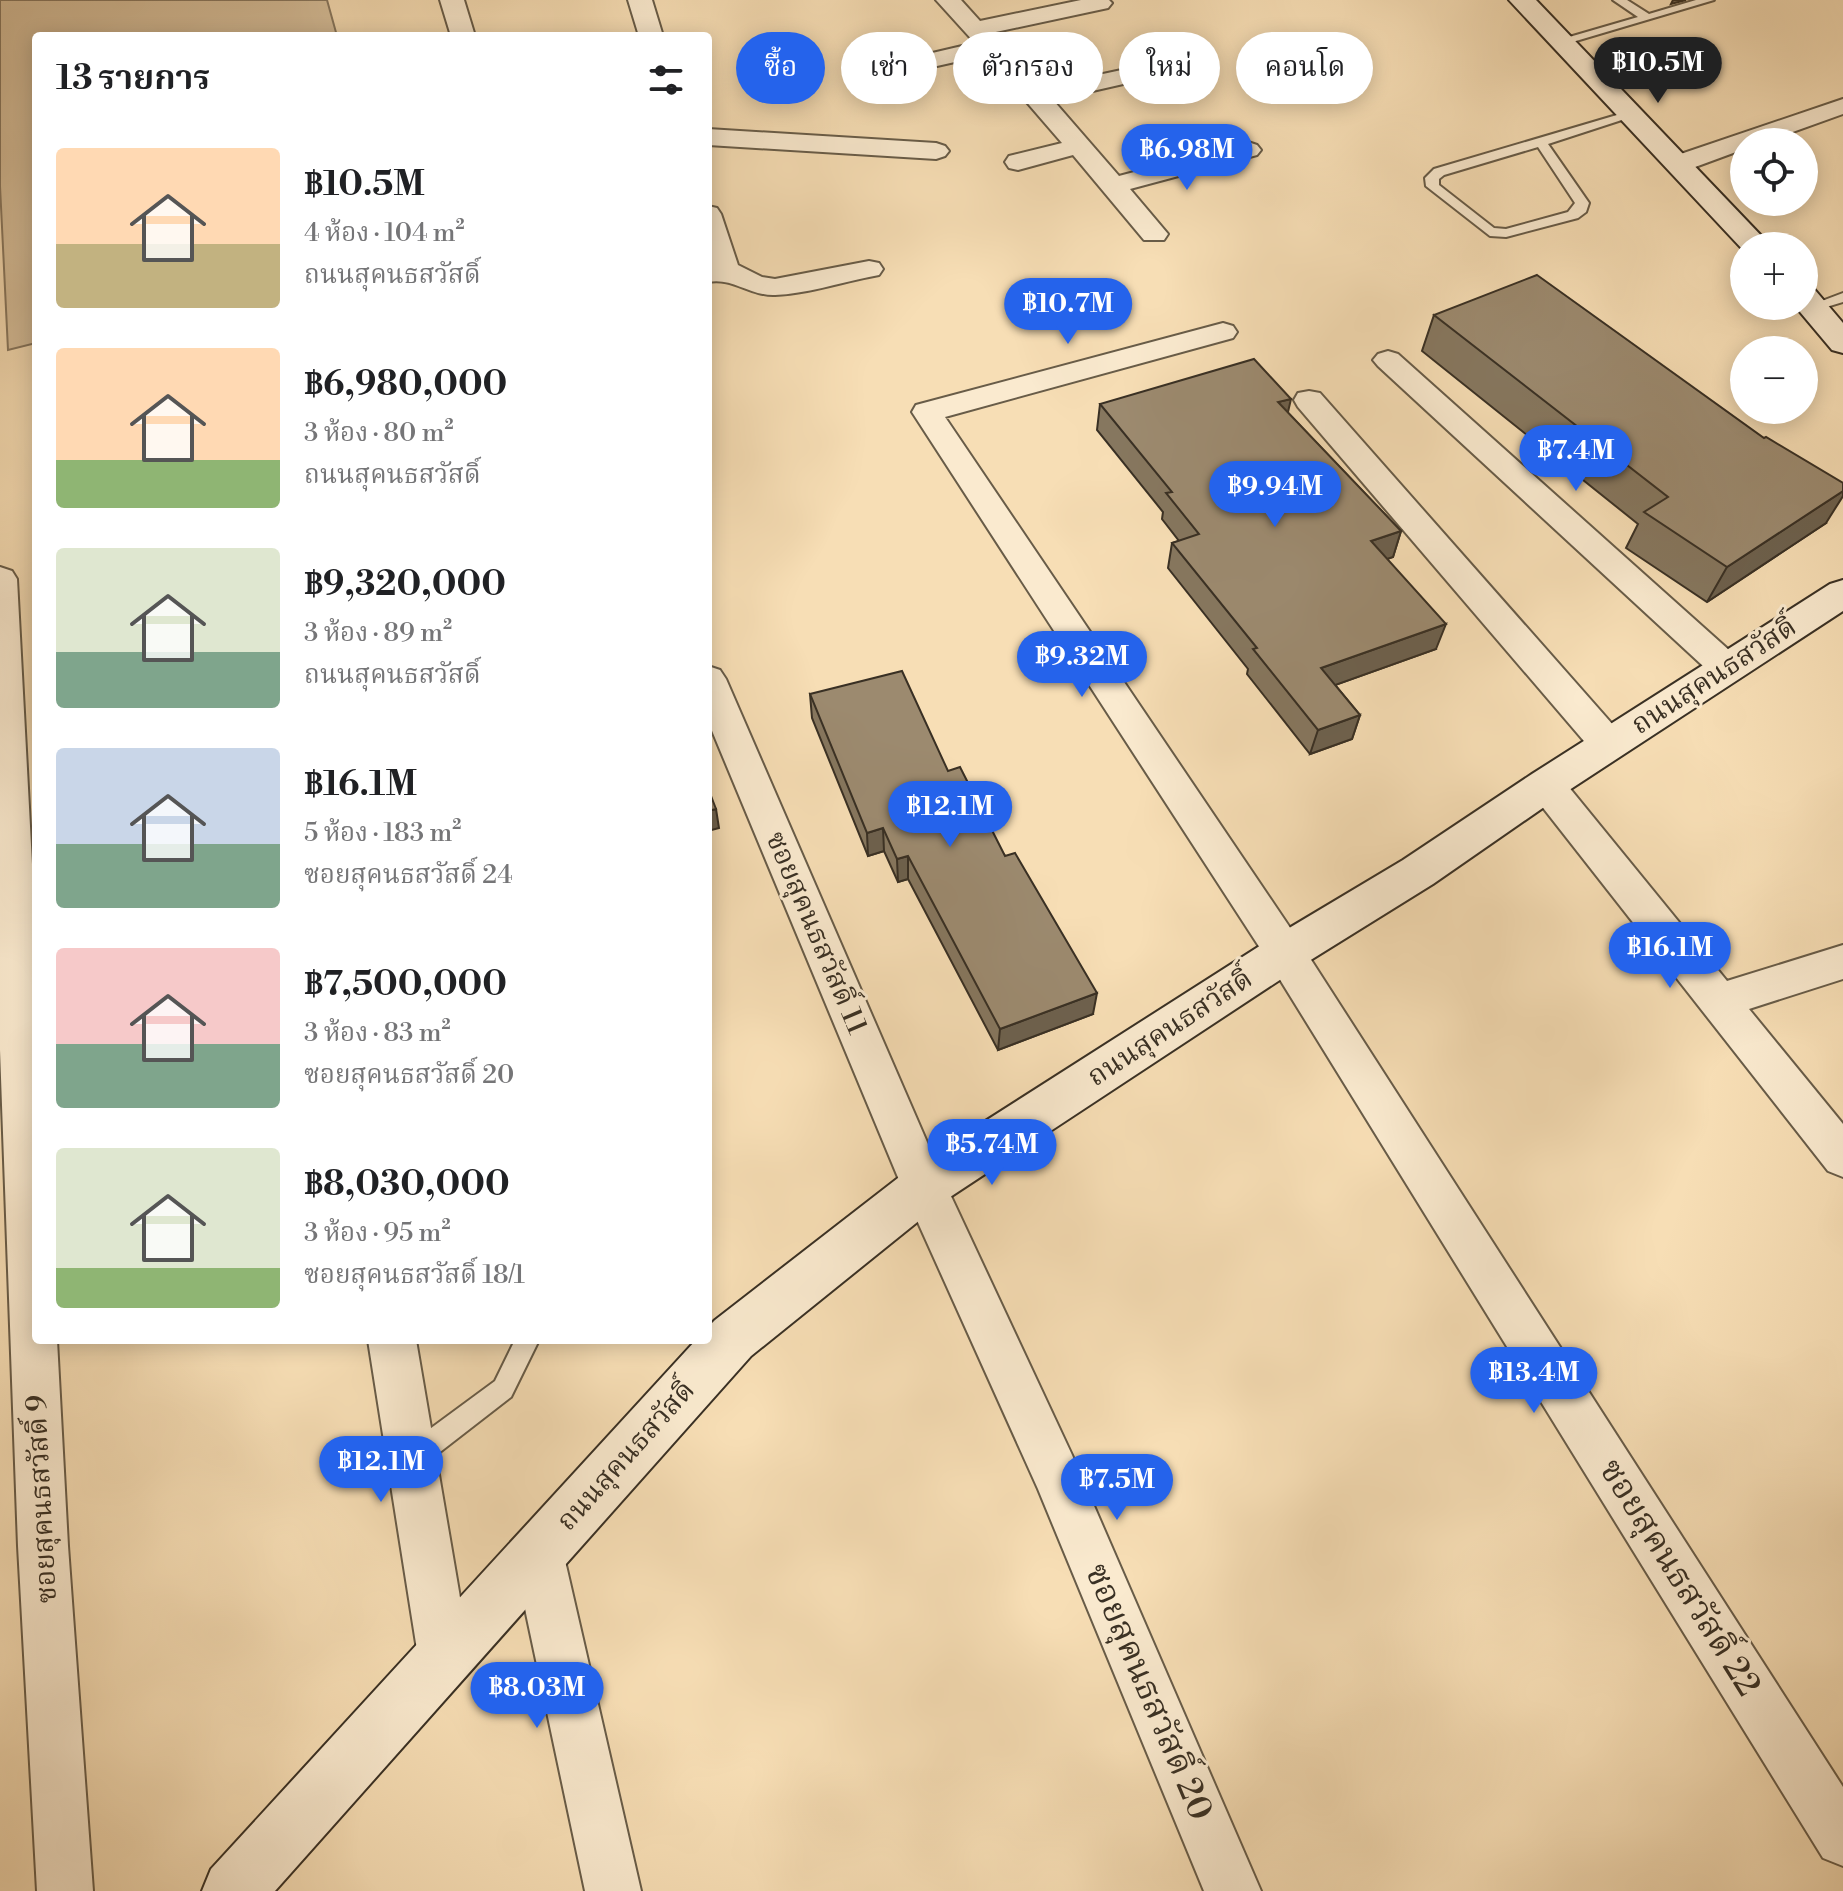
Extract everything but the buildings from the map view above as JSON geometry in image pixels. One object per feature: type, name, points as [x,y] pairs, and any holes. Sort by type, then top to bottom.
[{"type":"main road","points":[[1522,0],[1743,232]]},
{"type":"main road","points":[[1818,313],[1843,343]]},
{"type":"main road","name":"ถนนสุคนธสวัสดิ์","points":[[242,1887],[444,1656],[733,1338],[924,1187],[1285,953],[1418,872],[1608,744],[1843,593]]},
{"type":"street","points":[[452,0],[462,32]]},
{"type":"street","points":[[640,0],[650,32]]},
{"type":"street","points":[[948,0],[977,32]]},
{"type":"street","points":[[1003,32],[1100,3]]},
{"type":"street","points":[[937,59],[953,52]]},
{"type":"street","points":[[1043,104],[1154,234]]},
{"type":"street","points":[[1678,164],[1843,106]]},
{"type":"street","points":[[712,137],[936,151]]},
{"type":"street","points":[[1018,162],[1079,146]]},
{"type":"street","points":[[1113,186],[1248,150]]},
{"type":"street","points":[[712,240],[717,272],[756,285],[775,287],[869,269]]},
{"type":"street","name":"ซอยสุคนธสวัสดิ์ 22","points":[[1223,332],[927,412],[1285,953],[1843,1838]]},
{"type":"street","points":[[1388,360],[1727,668]]},
{"type":"street","points":[[1309,400],[1608,744]]},
{"type":"street","name":"ซอยสุคนธสวัสดิ์ 9","points":[[0,579],[32,1299]]},
{"type":"street","name":"ซอยสุคนธสวัสดิ์ 11","points":[[712,688],[924,1187]]},
{"type":"street","points":[[1546,785],[1843,1157]]},
{"type":"street","points":[[1719,1001],[1843,962]]},
{"type":"street","name":"ซอยสุคนธสวัสดิ์ 20","points":[[924,1187],[1055,1472],[1233,1891]]},
{"type":"street","name":"ซอยสุคนธสวัสดิ์ 9","points":[[34,1344],[43,1546],[65,1891]]},
{"type":"street","points":[[393,1344],[444,1656]]},
{"type":"street","points":[[538,1552],[613,1891]]},
{"type":"lane","points":[[1619,0],[1647,18]]},
{"type":"lane","points":[[1563,43],[1708,0]]},
{"type":"lane","points":[[1541,142],[1582,203],[1581,209],[1573,215],[1506,233],[1490,232],[1433,186],[1432,178],[1439,172],[1631,115]]},
{"type":"lane","points":[[1818,301],[1843,297]]},
{"type":"lane","points":[[411,1458],[503,1389],[525,1344]]},
{"type":"shaded area","points":[[0,0],[327,0],[336,32],[32,32],[32,344],[8,350],[0,186]]}]
